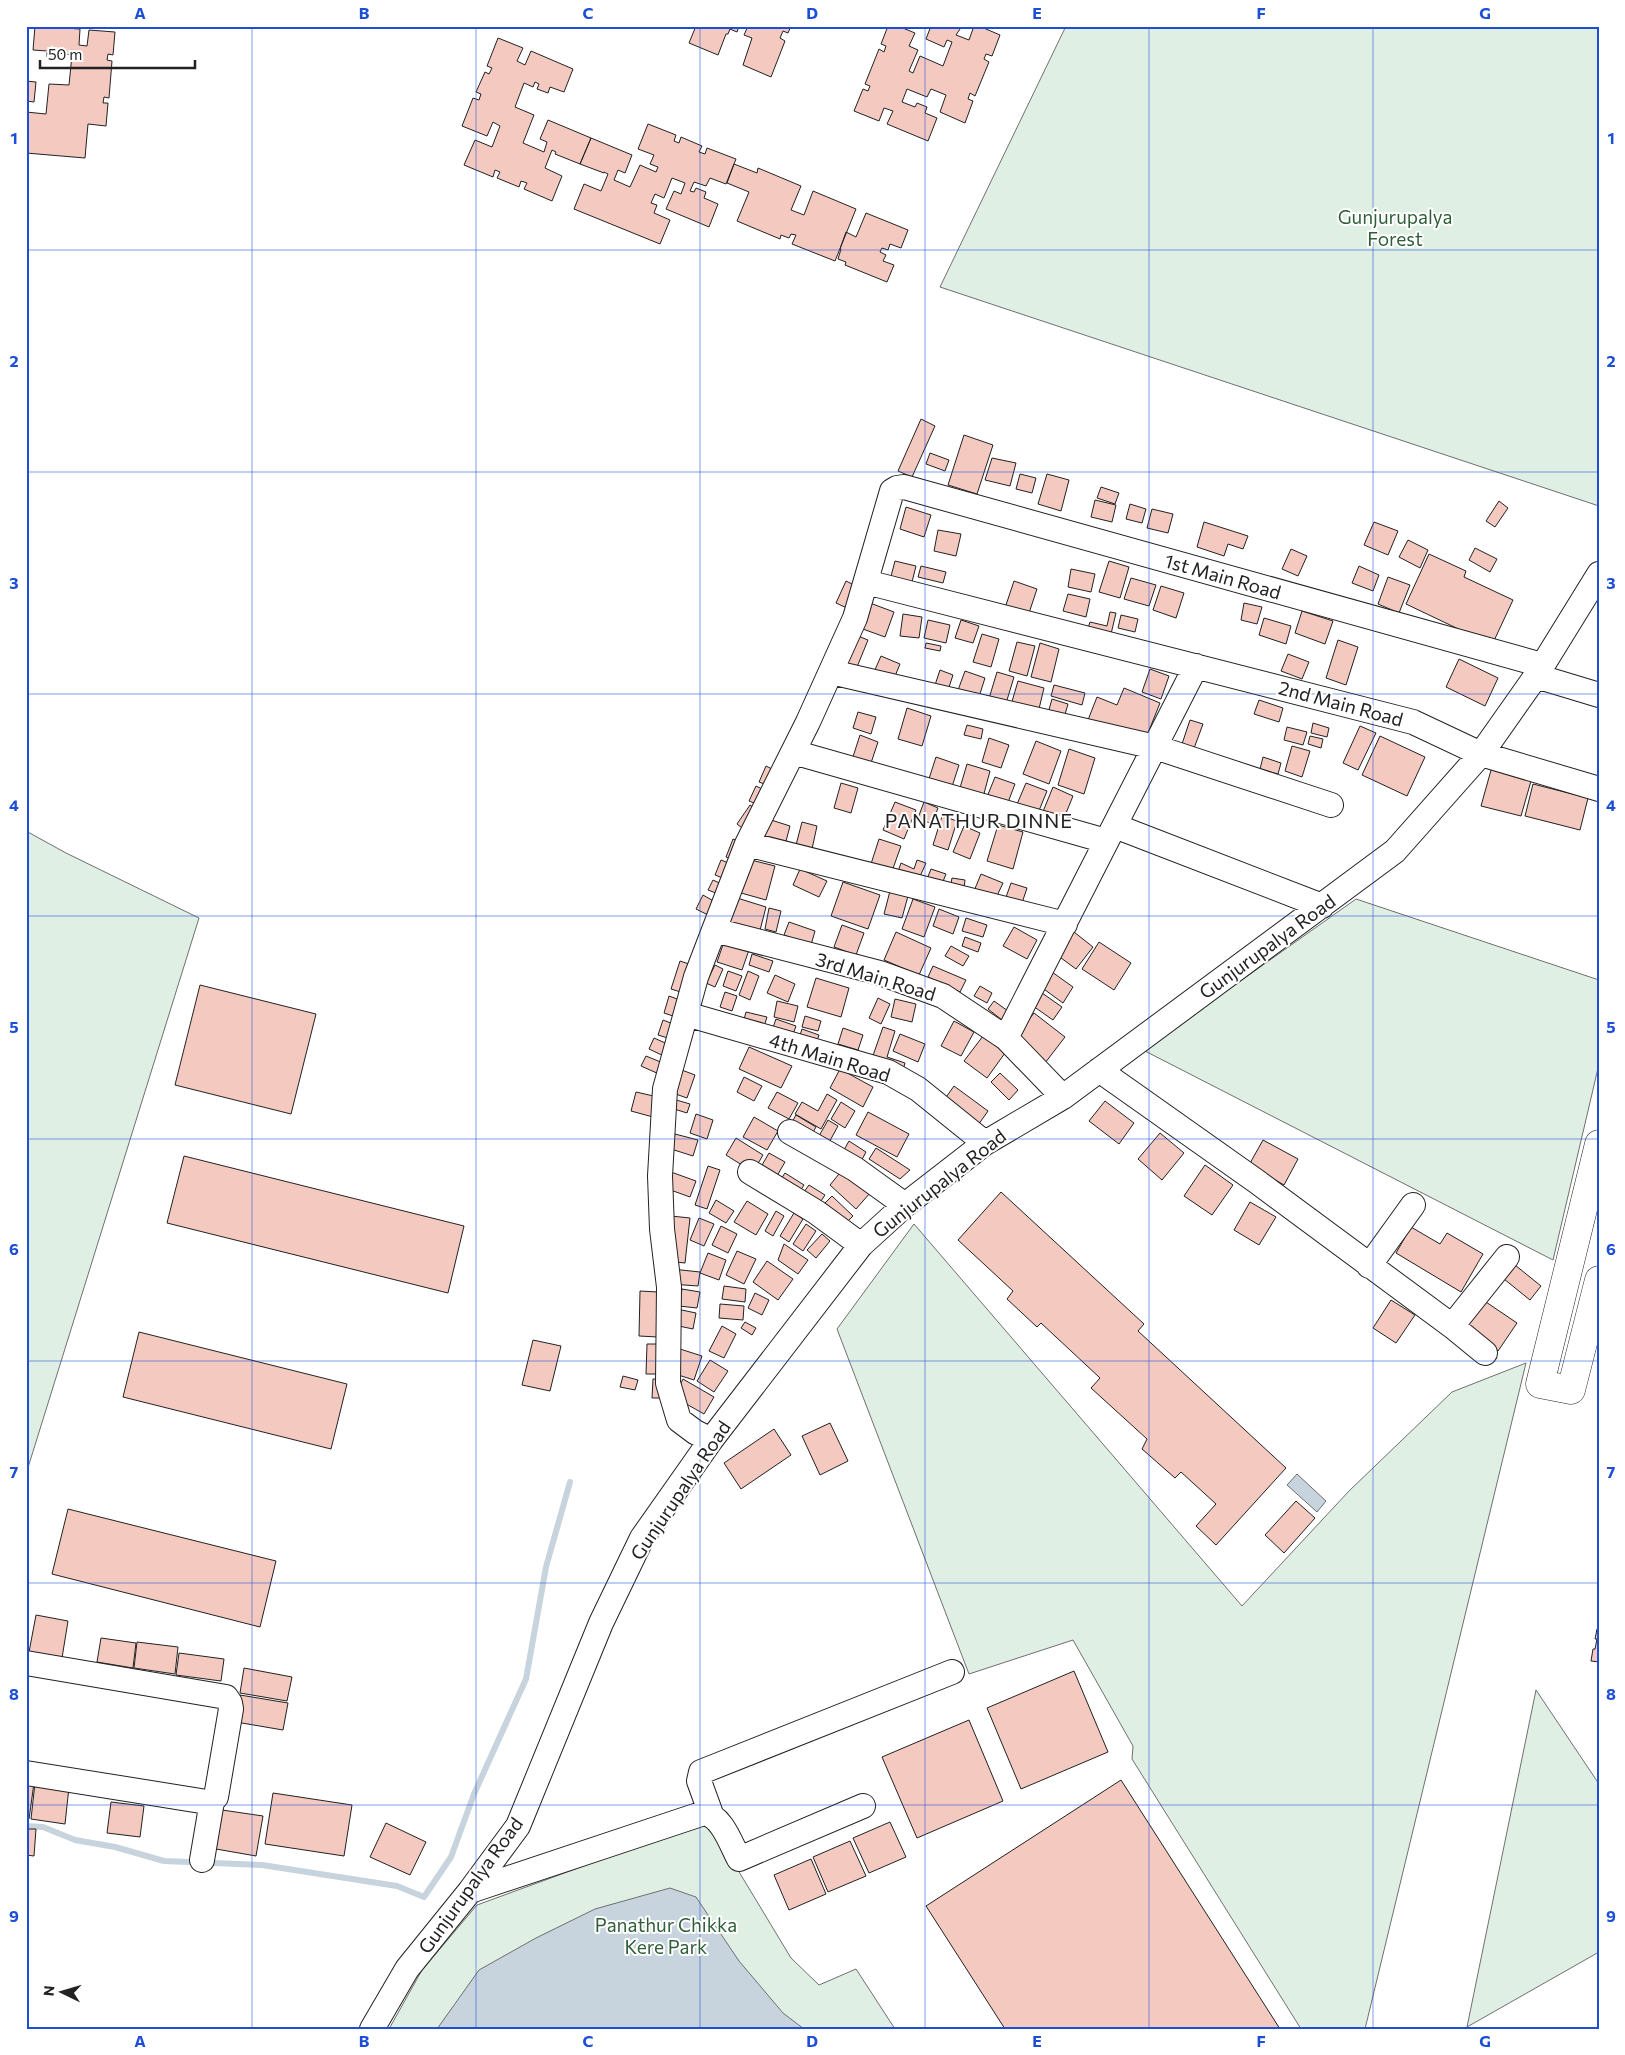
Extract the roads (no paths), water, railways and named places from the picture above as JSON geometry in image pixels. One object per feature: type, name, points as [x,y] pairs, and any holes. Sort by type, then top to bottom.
[{"type":"main road","points":[[1599,1144],[1540,1384],[1572,1390],[1599,1280]]},
{"type":"street","name":"1st Main Road","points":[[866,582],[892,491],[904,487],[1539,671],[1599,695]]},
{"type":"street","name":"Gunjurupalya Road","points":[[372,2029],[407,1969],[470,1892],[518,1826],[601,1623],[642,1538],[711,1440],[861,1245],[905,1206],[985,1142],[1063,1096],[1395,851],[1481,754],[1539,671],[1599,574]]},
{"type":"street","name":"2nd Main Road","points":[[866,582],[1413,722],[1481,754],[1599,789]]},
{"type":"street","points":[[711,1440],[679,1420],[668,1383],[669,1287],[662,1229],[660,1176],[665,1089],[696,977],[747,844],[831,672],[854,618],[866,582]]},
{"type":"street","points":[[1006,1038],[1196,666]]},
{"type":"street","points":[[831,672],[1155,747],[1331,805]]},
{"type":"street","points":[[793,752],[1111,833],[1322,906]]},
{"type":"street","points":[[747,844],[1065,924]]},
{"type":"street","name":"3rd Main Road","points":[[714,930],[889,976],[942,996],[1006,1038],[1063,1096]]},
{"type":"street","name":"4th Main Road","points":[[686,1014],[888,1072],[918,1088],[985,1142]]},
{"type":"street","points":[[1099,1070],[1256,1181],[1452,1326],[1485,1353]]},
{"type":"street","points":[[790,1132],[855,1168],[905,1206]]},
{"type":"street","points":[[750,1172],[808,1207],[861,1245]]},
{"type":"street","points":[[1369,1266],[1413,1205]]},
{"type":"street","points":[[1452,1326],[1507,1257]]},
{"type":"street","points":[[26,1663],[226,1697],[230,1703],[231,1710],[216,1797],[212,1801],[202,1860]]},
{"type":"street","points":[[863,1806],[739,1859],[718,1821],[712,1814],[699,1781],[701,1772],[952,1672]]},
{"type":"street","points":[[26,1773],[207,1802],[212,1801]]},
{"type":"street","points":[[470,1892],[704,1813],[712,1814]]},
{"type":"waterway","points":[[26,1826],[43,1827],[75,1840],[115,1847],[164,1861],[262,1865],[397,1886],[424,1897],[451,1857],[474,1794],[526,1679],[546,1567],[570,1482]]},
{"type":"district","name":"PANATHUR DINNE","points":[[979,820]]},
{"type":"park label","name":"Gunjurupalya Forest","points":[[1395,227]]},
{"type":"park label","name":"Panathur Chikka Kere Park","points":[[666,1935]]}]
